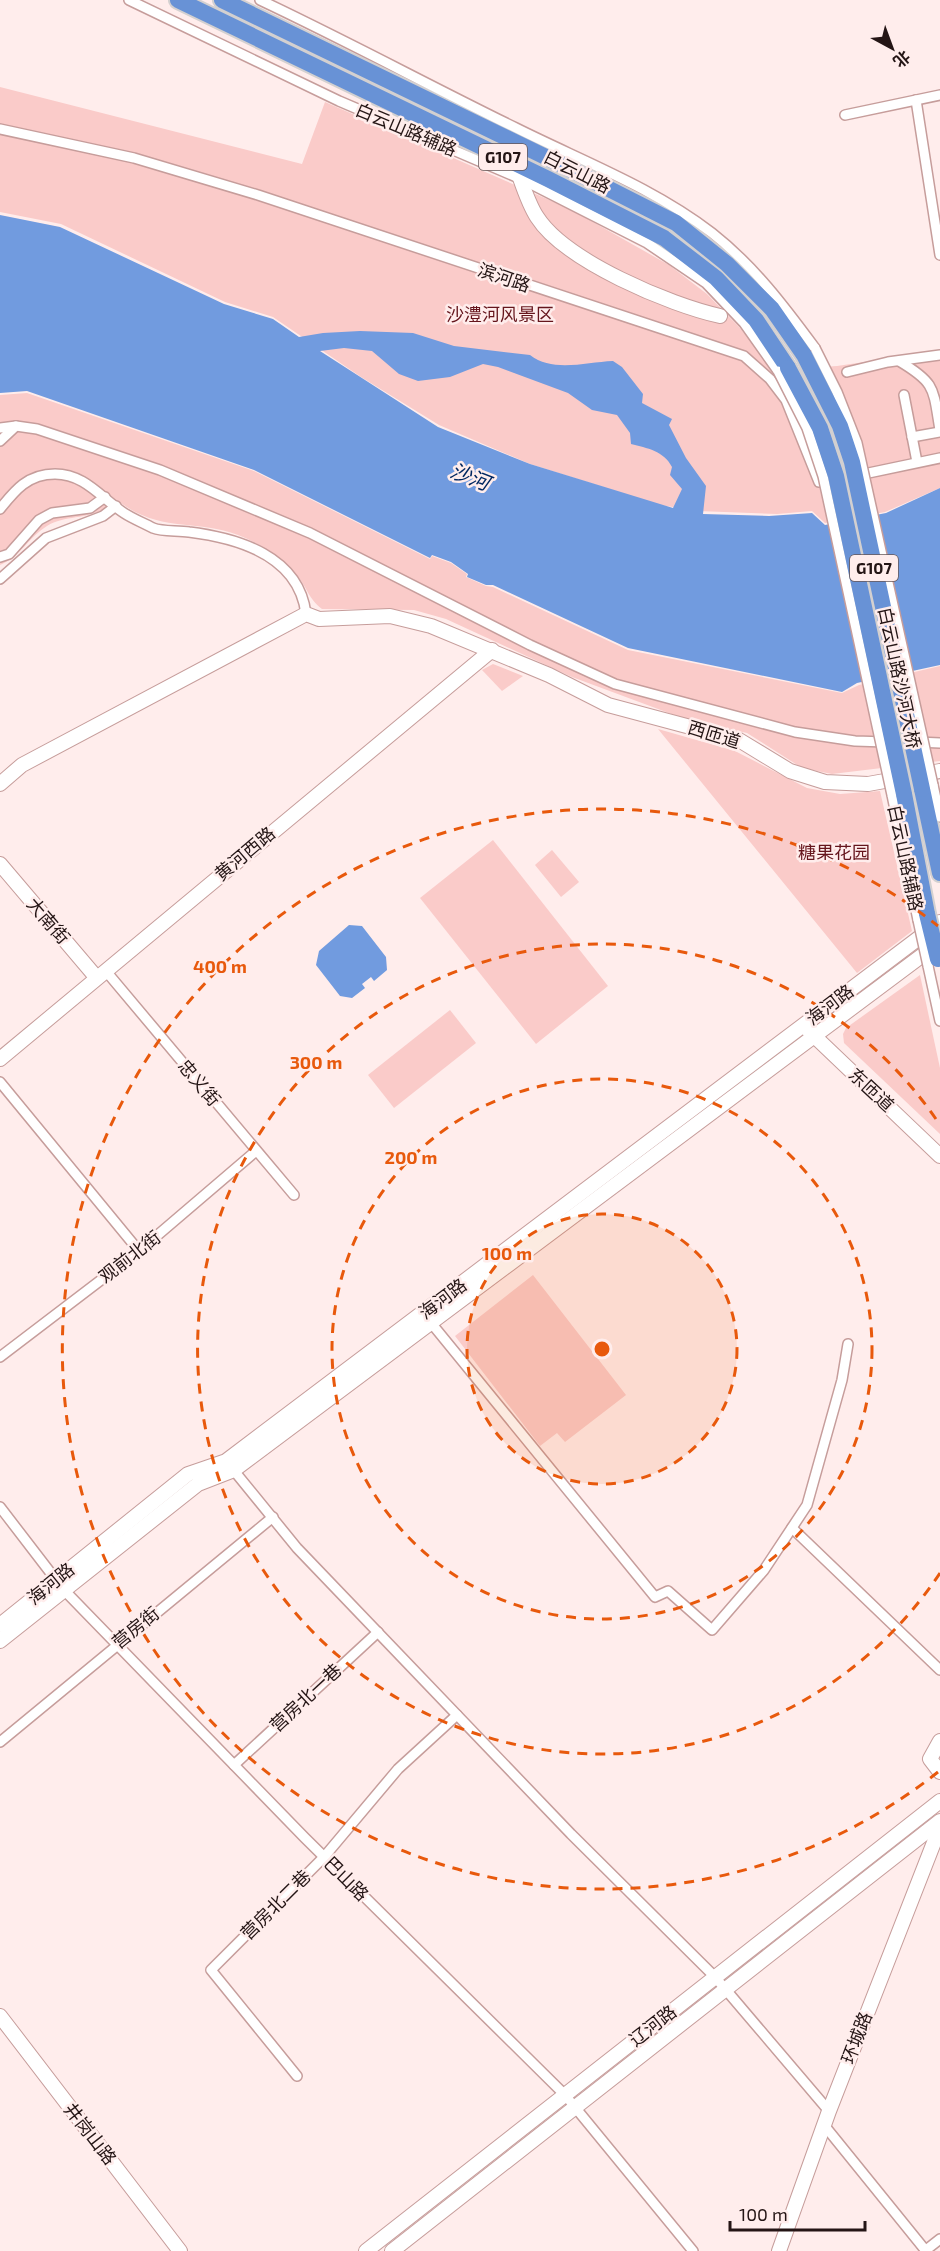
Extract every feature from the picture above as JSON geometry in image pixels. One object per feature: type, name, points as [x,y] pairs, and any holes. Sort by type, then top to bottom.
[{"type":"highway","name":"白云山路","points":[[178,0],[514,162],[664,238],[717,278],[756,320],[783,369]]},
{"type":"highway","name":"白云山路","points":[[222,0],[556,162],[676,223],[727,264],[810,351]]},
{"type":"highway","name":"白云山路沙河大桥","points":[[810,351],[852,462],[927,787]]},
{"type":"highway","name":"白云山路沙河大桥","points":[[783,369],[820,428],[836,476],[898,795],[928,919]]},
{"type":"highway","name":"G107","points":[[927,787],[940,873]]},
{"type":"highway","name":"G107","points":[[928,919],[935,965]]},
{"type":"street","name":"白云山路辅路","points":[[129,0],[339,101],[521,179],[647,243],[706,284],[744,323],[783,369]]},
{"type":"street","points":[[260,0],[616,176],[682,213],[711,233],[746,263],[775,294],[810,351]]},
{"type":"street","points":[[845,115],[940,95]]},
{"type":"street","points":[[916,100],[940,255]]},
{"type":"street","name":"滨河路","points":[[0,129],[134,158],[258,195],[744,356],[770,379],[786,400],[819,482],[940,458]]},
{"type":"street","points":[[514,162],[537,218],[571,252],[646,291],[720,316]]},
{"type":"street","points":[[847,372],[940,355]]},
{"type":"street","points":[[898,361],[925,376],[935,397],[940,431],[912,437]]},
{"type":"street","points":[[904,395],[917,462]]},
{"type":"street","points":[[0,428],[16,426],[37,429],[160,470],[310,533],[530,645],[615,684],[795,732],[855,741],[940,743]]},
{"type":"street","points":[[0,441],[16,426]]},
{"type":"street","points":[[0,509],[15,489],[31,478],[53,474],[72,476],[116,506],[156,529],[229,537],[269,556],[293,580],[304,603],[306,614],[22,765],[0,784]]},
{"type":"street","points":[[0,557],[9,554],[39,520],[52,513],[90,508],[105,497]]},
{"type":"street","points":[[0,579],[46,538],[103,516],[116,506]]},
{"type":"street","name":"西匝道","points":[[306,614],[319,619],[390,616],[431,626],[549,675],[608,705],[739,740],[790,771],[825,782],[868,784],[940,771]]},
{"type":"street","name":"黄河西路","points":[[0,1059],[492,650]]},
{"type":"street","points":[[927,787],[940,817]]},
{"type":"street","name":"大南街","points":[[0,864],[101,973]]},
{"type":"street","name":"海河路","points":[[230,1465],[802,1025],[928,919]]},
{"type":"street","name":"海河路","points":[[0,1625],[198,1484],[230,1465],[432,1324],[940,942]]},
{"type":"street","points":[[935,965],[940,1022]]},
{"type":"street","name":"忠义街","points":[[101,973],[294,1195]]},
{"type":"street","name":"东匝道","points":[[802,1025],[940,1156]]},
{"type":"street","points":[[0,1082],[139,1251]]},
{"type":"street","name":"观前北街","points":[[0,1357],[139,1251],[256,1151]]},
{"type":"street","points":[[432,1324],[655,1597],[669,1591],[712,1630],[764,1570],[807,1505],[842,1380],[848,1344]]},
{"type":"street","points":[[230,1465],[297,1548],[571,1834],[716,1977],[827,2118],[926,2251],[940,2239]]},
{"type":"street","name":"巴山路","points":[[0,1507],[59,1585],[324,1857],[565,2095],[693,2251]]},
{"type":"street","name":"营房街","points":[[0,1742],[116,1644],[273,1517]]},
{"type":"street","points":[[792,1528],[940,1670]]},
{"type":"street","name":"海河路","points":[[0,1641],[59,1585]]},
{"type":"street","name":"营房北一巷","points":[[234,1765],[378,1632]]},
{"type":"street","name":"营房北二巷","points":[[297,2076],[212,1970],[324,1857],[398,1770],[457,1715]]},
{"type":"street","points":[[940,1741],[930,1759],[940,1772]]},
{"type":"street","name":"辽河路","points":[[366,2251],[940,1801]]},
{"type":"street","name":"辽河路","points":[[392,2251],[940,1821]]},
{"type":"street","name":"环城路","points":[[779,2251],[827,2118],[940,1827]]},
{"type":"street","name":"井岗山路","points":[[0,2016],[180,2251]]},
{"type":"green space","name":"沙澧河风景区","points":[[0,87],[302,164],[325,102],[570,209],[669,265],[707,294],[740,328],[774,370],[837,366],[940,351],[940,488],[885,512],[825,523],[812,511],[777,514],[698,511],[660,505],[530,464],[439,425],[361,377],[273,317],[225,302],[61,224],[0,212]]},
{"type":"green space","points":[[27,393],[254,471],[430,559],[432,556],[451,563],[467,574],[466,577],[493,587],[628,650],[842,693],[859,685],[940,666],[940,761],[832,774],[802,768],[747,733],[685,719],[572,677],[446,619],[414,610],[322,609],[292,570],[271,552],[255,543],[222,530],[147,517],[117,500],[99,512],[47,526],[13,557],[0,565],[0,395]]},
{"type":"green space","points":[[493,664],[523,676],[502,691],[482,670]]},
{"type":"green space","name":"糖果花园","points":[[658,729],[735,751],[807,788],[840,794],[880,791],[912,931],[857,973]]},
{"type":"green space","points":[[493,840],[608,986],[536,1044],[420,898]]},
{"type":"green space","points":[[552,850],[579,882],[561,897],[535,865]]},
{"type":"green space","points":[[920,975],[940,1068],[940,1134],[844,1043],[843,1034],[846,1028]]},
{"type":"green space","points":[[450,1010],[476,1043],[394,1108],[368,1075]]},
{"type":"green space","points":[[533,1275],[626,1395],[565,1442],[557,1433],[540,1446],[455,1336]]},
{"type":"water","name":"沙河","points":[[0,215],[60,227],[224,304],[273,319],[299,337],[360,331],[413,333],[454,346],[530,355],[549,364],[570,365],[613,361],[622,367],[643,394],[642,403],[672,419],[669,425],[686,458],[706,486],[703,514],[769,516],[812,513],[825,525],[886,513],[940,488],[940,665],[857,683],[842,692],[628,648],[493,585],[486,585],[467,577],[468,574],[451,562],[432,555],[430,558],[254,470],[27,391],[0,393]],"holes":[[[344,348],[372,351],[399,374],[418,381],[450,377],[483,364],[498,367],[568,393],[592,410],[617,415],[630,433],[631,444],[660,454],[669,462],[672,467],[670,475],[682,489],[673,508],[530,464],[438,427],[320,351]]]},
{"type":"water","points":[[349,925],[362,926],[386,957],[387,970],[374,981],[371,977],[362,984],[365,988],[352,998],[340,996],[316,965],[319,951]]}]
